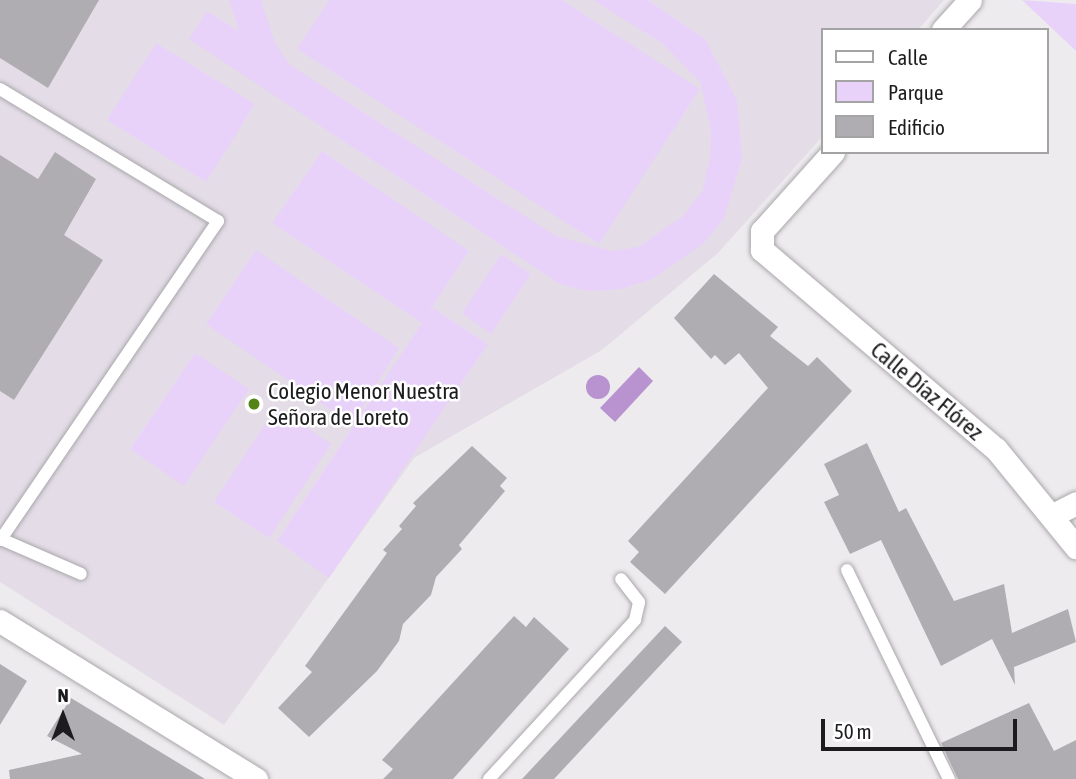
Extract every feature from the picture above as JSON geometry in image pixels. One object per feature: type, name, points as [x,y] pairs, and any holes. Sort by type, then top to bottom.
[{"type":"street","points":[[945,28],[970,0]]},
{"type":"street","name":"Calle Díaz Flórez","points":[[831,154],[762,231],[762,250],[895,366],[996,449],[1076,547]]},
{"type":"street","points":[[1051,516],[1076,503]]},
{"type":"street","points":[[0,621],[256,779]]},
{"type":"lane","points":[[0,89],[218,221],[1,540],[81,574]]},
{"type":"lane","points":[[847,570],[949,779]]},
{"type":"lane","points":[[489,779],[635,620],[639,602],[621,579]]},
{"type":"shaded area","name":"Colegio Menor Nuestra Señora de Loreto","points":[[0,0],[944,0],[920,28],[820,28],[820,139],[718,253],[602,350],[414,458],[224,725],[0,582]]},
{"type":"shaded area","points":[[639,367],[653,381],[615,422],[600,408]]},
{"type":"shaded area","points":[[598,375],[607,378],[610,387],[607,396],[598,399],[589,396],[586,387],[589,378]]},
{"type":"green space","points":[[229,0],[261,0],[276,45],[290,65],[556,236],[612,251],[638,247],[682,217],[702,192],[710,158],[711,129],[700,82],[663,44],[593,0],[648,0],[705,39],[737,100],[742,158],[724,219],[704,243],[652,279],[621,289],[587,291],[560,284],[189,39],[207,11],[239,31]]},
{"type":"green space","points":[[329,0],[562,0],[700,89],[599,244],[297,49]]},
{"type":"green space","points":[[1022,0],[1076,4],[1076,51]]},
{"type":"green space","points":[[156,43],[255,104],[206,182],[107,120]]},
{"type":"green space","points":[[322,151],[469,251],[425,318],[433,308],[488,344],[329,578],[277,541],[422,323],[272,223]]},
{"type":"green space","points":[[256,250],[399,348],[352,424],[206,324]]},
{"type":"green space","points":[[501,254],[531,274],[491,334],[462,313]]},
{"type":"green space","points":[[195,353],[249,389],[184,486],[130,449]]},
{"type":"green space","points":[[276,407],[331,444],[269,538],[214,502]]},
{"type":"building","points":[[0,0],[99,0],[48,88],[0,58]]},
{"type":"building","points":[[55,152],[96,179],[64,235],[103,260],[14,400],[0,391],[0,155],[38,179]]},
{"type":"building","points":[[714,274],[778,327],[770,336],[808,366],[817,357],[852,391],[665,594],[630,562],[639,552],[628,541],[768,388],[739,353],[725,365],[715,355],[711,359],[674,318]]},
{"type":"building","points":[[867,443],[899,512],[906,508],[954,601],[1004,584],[1012,633],[1068,609],[1076,642],[1014,667],[1015,685],[992,639],[941,666],[881,540],[850,554],[824,502],[839,495],[824,464]]},
{"type":"building","points":[[472,446],[507,478],[500,486],[505,491],[459,545],[462,549],[436,577],[431,595],[403,624],[399,641],[377,671],[309,737],[278,708],[312,672],[305,666],[387,553],[383,550],[402,529],[399,526],[416,506],[413,503]]},
{"type":"building","points":[[514,616],[526,627],[534,617],[569,649],[453,779],[383,779],[393,769],[382,760]]},
{"type":"building","points":[[665,626],[682,642],[554,779],[522,779]]},
{"type":"building","points":[[0,664],[27,681],[0,725]]},
{"type":"building","points":[[71,698],[205,779],[10,779],[9,770],[82,754],[47,736]]},
{"type":"building","points":[[1029,703],[1054,751],[1076,740],[1076,779],[958,779],[941,743]]},
{"type":"place","name":"Colegio Menor Nuestra Señora de Loreto","points":[[254,404]]}]
